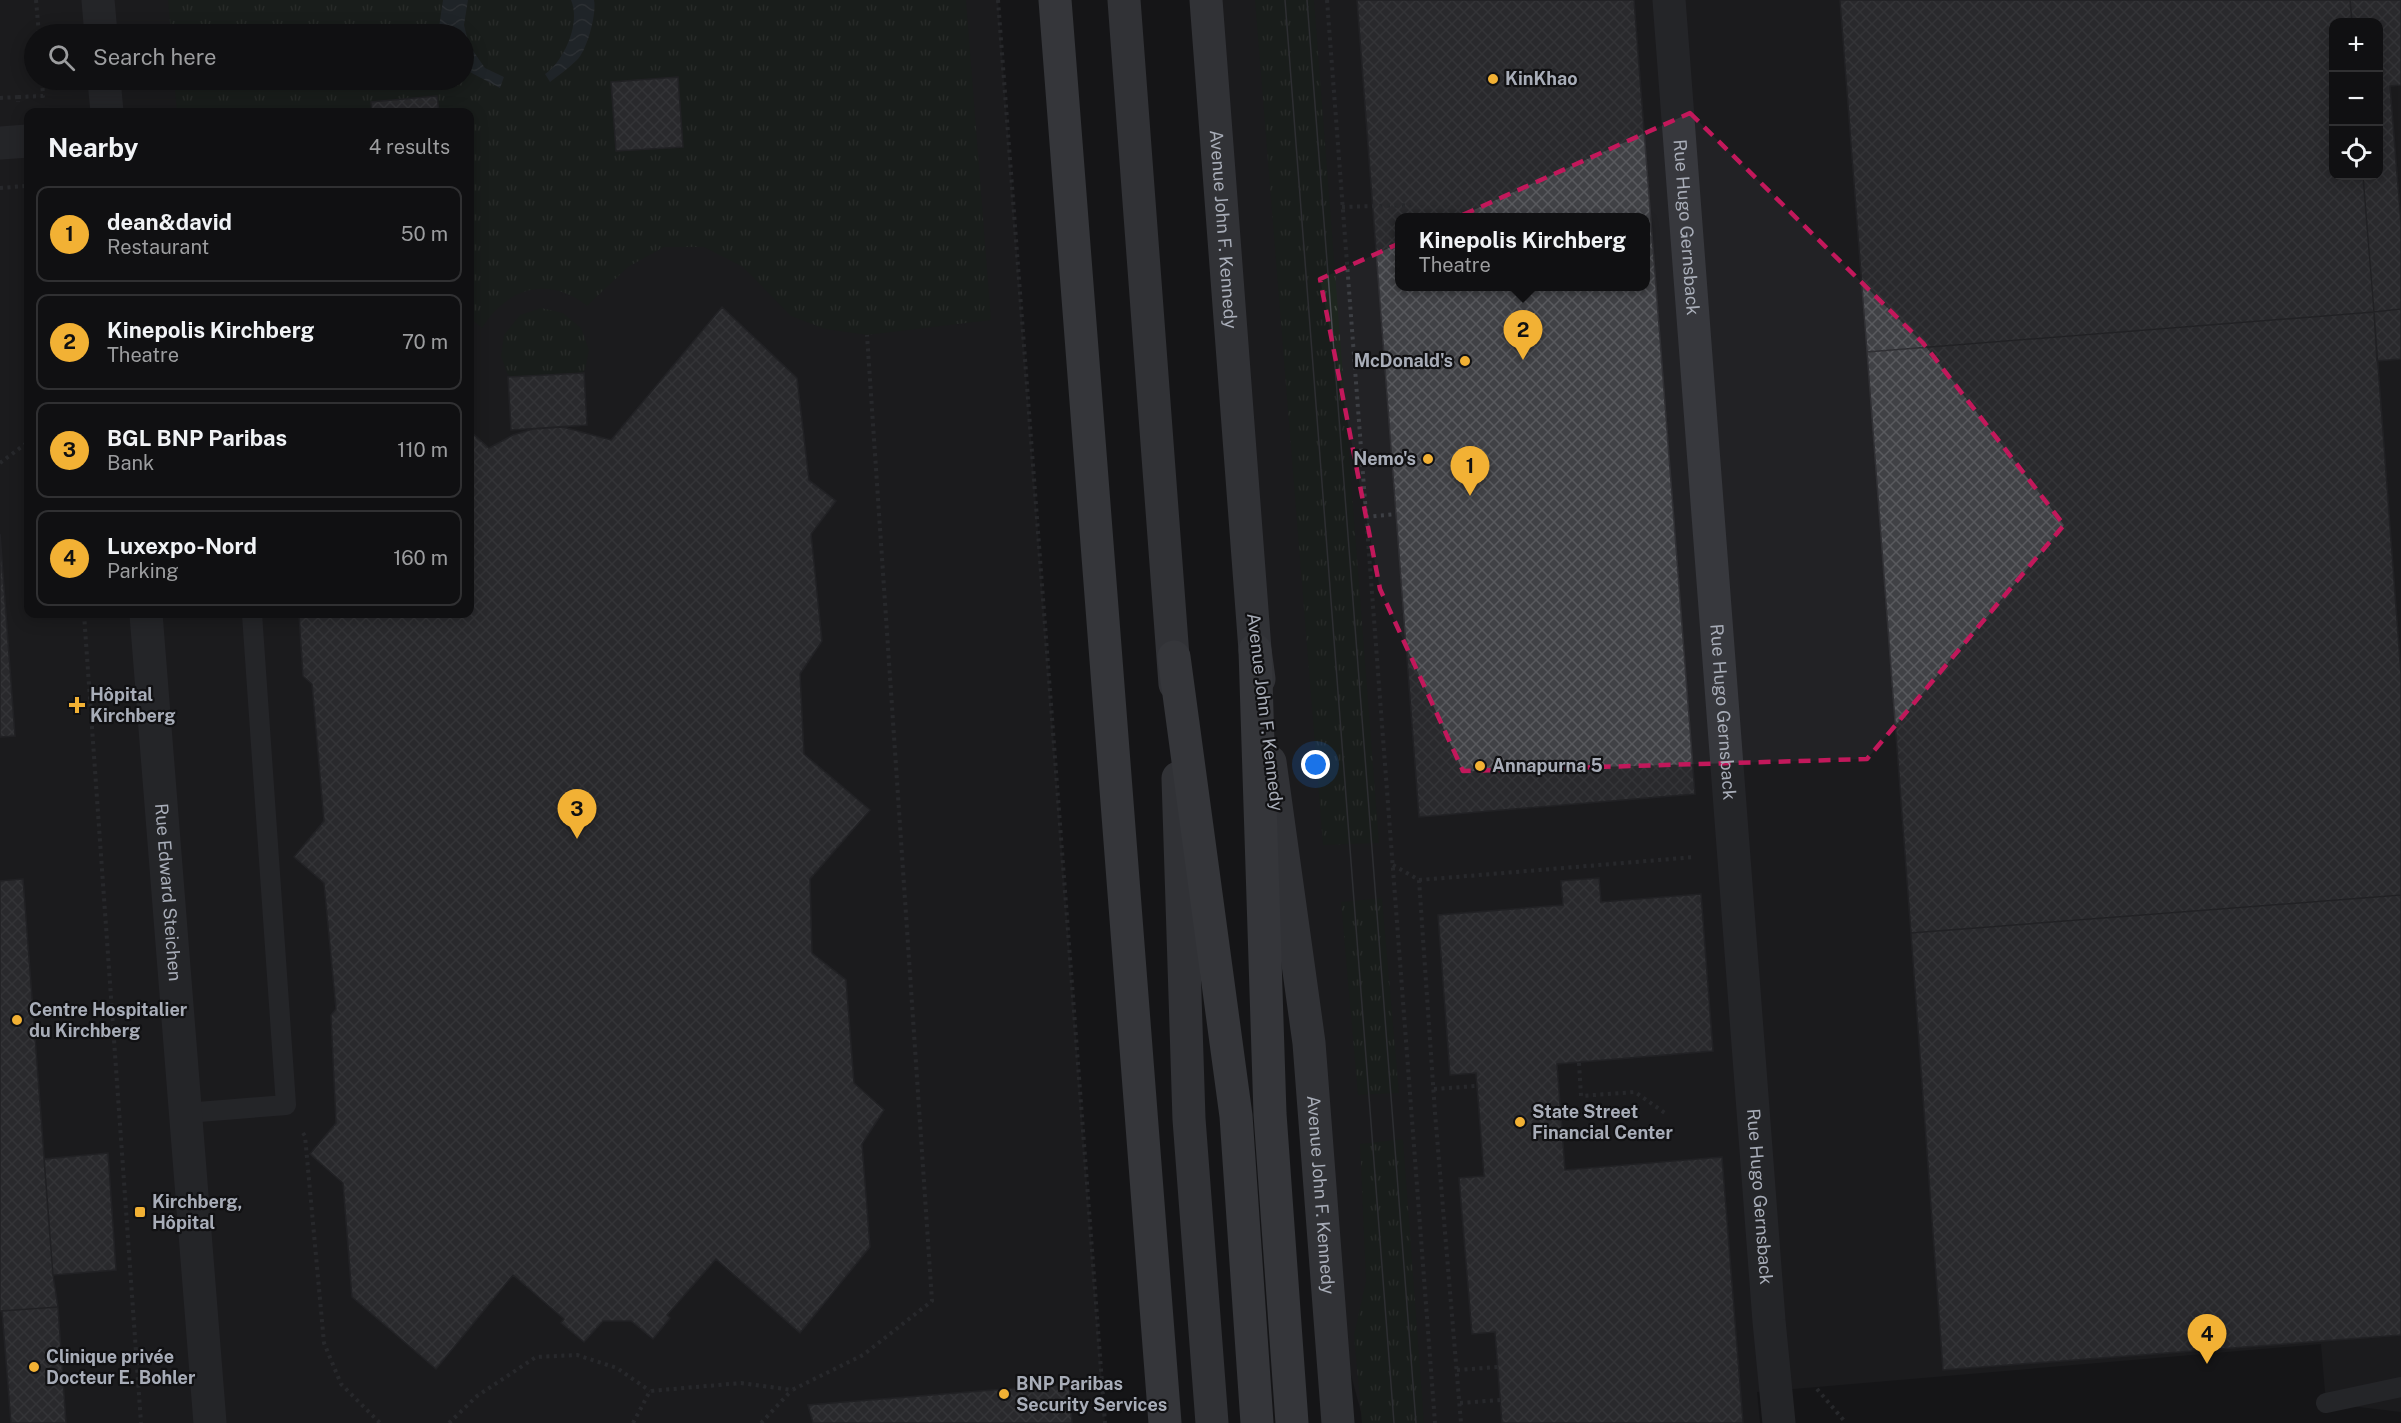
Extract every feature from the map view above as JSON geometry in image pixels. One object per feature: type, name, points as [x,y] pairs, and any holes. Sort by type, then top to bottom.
[{"type":"highway","points":[[1055,0],[1165,1423]]},
{"type":"highway","points":[[1255,650],[1270,1114],[1292,1423]]},
{"type":"highway","points":[[1174,657],[1236,1116],[1257,1423]]},
{"type":"main road","points":[[1124,0],[1174,657],[1189,1119],[1212,1423]]},
{"type":"main road","name":"Avenue John F. Kennedy","points":[[1206,0],[1255,650],[1309,1043],[1338,1423]]},
{"type":"street","points":[[98,0],[100,24]]},
{"type":"street","name":"Rue Hugo Gernsback","points":[[1669,0],[1779,1423]]},
{"type":"street","points":[[105,90],[107,108]]},
{"type":"street","points":[[0,143],[24,141]]},
{"type":"street","name":"Rue Edward Steichen","points":[[146,618],[210,1423]]},
{"type":"lane","points":[[186,1113],[286,1105],[252,618]]},
{"type":"lane","points":[[2326,1403],[2401,1387]]},
{"type":"path","points":[[36,0],[38,24]]},
{"type":"path","points":[[998,0],[1105,1423]]},
{"type":"path","points":[[1327,0],[1435,1423]]},
{"type":"path","points":[[18,97],[43,96],[43,90]]},
{"type":"path","points":[[1342,207],[1411,205]]},
{"type":"path","points":[[760,1423],[792,1390],[864,1354],[932,1301],[867,335]]},
{"type":"path","points":[[0,463],[24,445]]},
{"type":"path","points":[[1366,517],[1396,513]]},
{"type":"path","points":[[84,618],[141,1423]]},
{"type":"path","points":[[1393,865],[1419,880],[1680,858]]},
{"type":"path","points":[[1419,880],[1461,1423]]},
{"type":"path","points":[[1579,1063],[1581,1096],[1635,1092],[1665,1113]]},
{"type":"path","points":[[1434,1089],[1476,1086]]},
{"type":"path","points":[[286,1105],[305,1136],[324,1343],[340,1384],[380,1423]]},
{"type":"path","points":[[449,1423],[477,1396],[536,1357],[577,1355],[617,1368],[650,1391],[741,1383],[792,1390]]},
{"type":"path","points":[[1457,1370],[1498,1367]]},
{"type":"path","points":[[633,1423],[650,1391]]},
{"type":"path","points":[[1460,1403],[1500,1400]]},
{"type":"highlighted area","points":[[1690,113],[1923,343],[2064,525],[1867,759],[1463,771],[1380,589],[1320,279]]},
{"type":"shaded area","points":[[0,0],[998,0],[1105,1423],[0,1423]]},
{"type":"shaded area","points":[[1206,0],[2401,0],[2401,1412],[2326,1403],[2321,1344],[1757,1392],[1760,1423],[1364,1423],[1328,1290],[1255,650]]},
{"type":"green space","points":[[168,0],[966,0],[991,320],[867,335],[825,329],[791,316],[743,267],[704,247],[664,247],[628,267],[587,306],[572,296],[558,291],[529,290],[503,303],[482,328],[474,321],[474,108],[177,108],[175,90],[474,90],[474,24],[170,24]]},
{"type":"green space","points":[[1255,0],[1314,0],[1379,843],[1323,845]]},
{"type":"green space","points":[[541,308],[563,313],[581,328],[589,350],[585,370],[568,390],[524,390],[507,373],[501,356],[504,335],[520,315]]},
{"type":"green space","points":[[1382,898],[1399,1093],[1358,1095],[1341,902]]},
{"type":"green space","points":[[1403,1139],[1424,1423],[1362,1423],[1354,1335],[1366,1281],[1360,1144]]},
{"type":"water","points":[[443,0],[468,0],[464,24],[439,24]]},
{"type":"water","points":[[571,0],[594,0],[590,32],[577,60],[550,82],[545,74],[564,51],[572,30],[574,9]]},
{"type":"water","points":[[474,52],[485,68],[504,77],[500,88],[474,74]]},
{"type":"building","points":[[1357,0],[1634,0],[1695,794],[1419,817]]},
{"type":"building","points":[[1840,0],[2350,0],[2352,18],[2329,18],[2329,180],[2363,180],[2374,312],[1867,352]]},
{"type":"building","points":[[2350,0],[2401,0],[2401,85],[2390,86],[2401,224],[2401,309],[2374,312],[2363,180],[2383,180],[2383,18],[2352,18]]},
{"type":"building","points":[[678,77],[683,147],[616,151],[611,82]]},
{"type":"building","points":[[437,96],[438,108],[372,108],[371,102]]},
{"type":"building","points":[[722,307],[797,378],[809,480],[836,501],[811,534],[822,641],[800,674],[804,754],[870,810],[810,879],[812,953],[846,980],[854,1083],[884,1110],[862,1144],[870,1247],[800,1333],[716,1259],[667,1315],[670,1318],[653,1339],[631,1321],[603,1321],[584,1342],[561,1323],[564,1319],[513,1275],[436,1369],[352,1297],[343,1183],[310,1154],[336,1123],[331,1015],[336,1009],[324,883],[294,857],[324,821],[312,684],[303,676],[299,618],[474,618],[474,435],[489,448],[513,435],[533,429],[563,427],[611,440]]},
{"type":"building","points":[[2401,309],[2401,359],[2377,361],[2374,312]]},
{"type":"building","points":[[2374,312],[2401,674],[2401,895],[1911,933],[1867,352]]},
{"type":"building","points":[[584,373],[587,425],[511,430],[508,377]]},
{"type":"building","points":[[0,534],[15,736],[0,737]]},
{"type":"building","name":"State Street Financial Center","points":[[1599,878],[1601,902],[1701,894],[1713,1051],[1557,1064],[1565,1170],[1722,1157],[1743,1423],[1502,1423],[1495,1332],[1472,1334],[1459,1178],[1484,1176],[1476,1073],[1450,1075],[1438,915],[1563,905],[1561,881]]},
{"type":"building","name":"Centre Hospitalier du Kirchberg","points":[[23,879],[53,1275],[58,1307],[0,1311],[0,881]]},
{"type":"building","points":[[2401,895],[2401,1335],[1943,1370],[1911,933]]},
{"type":"building","points":[[108,1153],[116,1270],[53,1275],[44,1159]]},
{"type":"building","name":"Clinique privée Docteur E. Bohler","points":[[58,1307],[66,1423],[11,1423],[2,1311]]},
{"type":"building","name":"BNP Paribas Security Services","points":[[1069,1384],[1072,1423],[813,1423],[808,1405]]},
{"type":"tram line","points":[[1285,0],[1394,1423]]},
{"type":"tram line","points":[[1307,0],[1416,1423]]},
{"type":"place","name":"KinKhao","points":[[1493,79]]},
{"type":"place","name":"Kinepolis Kirchberg","points":[[1523,360]]},
{"type":"place","name":"McDonald's","points":[[1465,361]]},
{"type":"place","name":"Nemo's","points":[[1428,459]]},
{"type":"place","name":"dean&david","points":[[1470,496]]},
{"type":"place","name":"Hôpital Kirchberg","points":[[77,705]]},
{"type":"place","name":"Annapurna 5","points":[[1480,766]]},
{"type":"place","name":"BGL BNP Paribas","points":[[577,839]]},
{"type":"place","name":"Centre Hospitalier du Kirchberg","points":[[17,1020]]},
{"type":"place","name":"State Street Financial Center","points":[[1520,1122]]},
{"type":"place","name":"Kirchberg, Hôpital","points":[[140,1212]]},
{"type":"place","name":"Luxexpo-Nord","points":[[2207,1364]]},
{"type":"place","name":"Clinique privée Docteur E. Bohler","points":[[34,1367]]},
{"type":"place","name":"BNP Paribas Security Services","points":[[1004,1394]]}]
